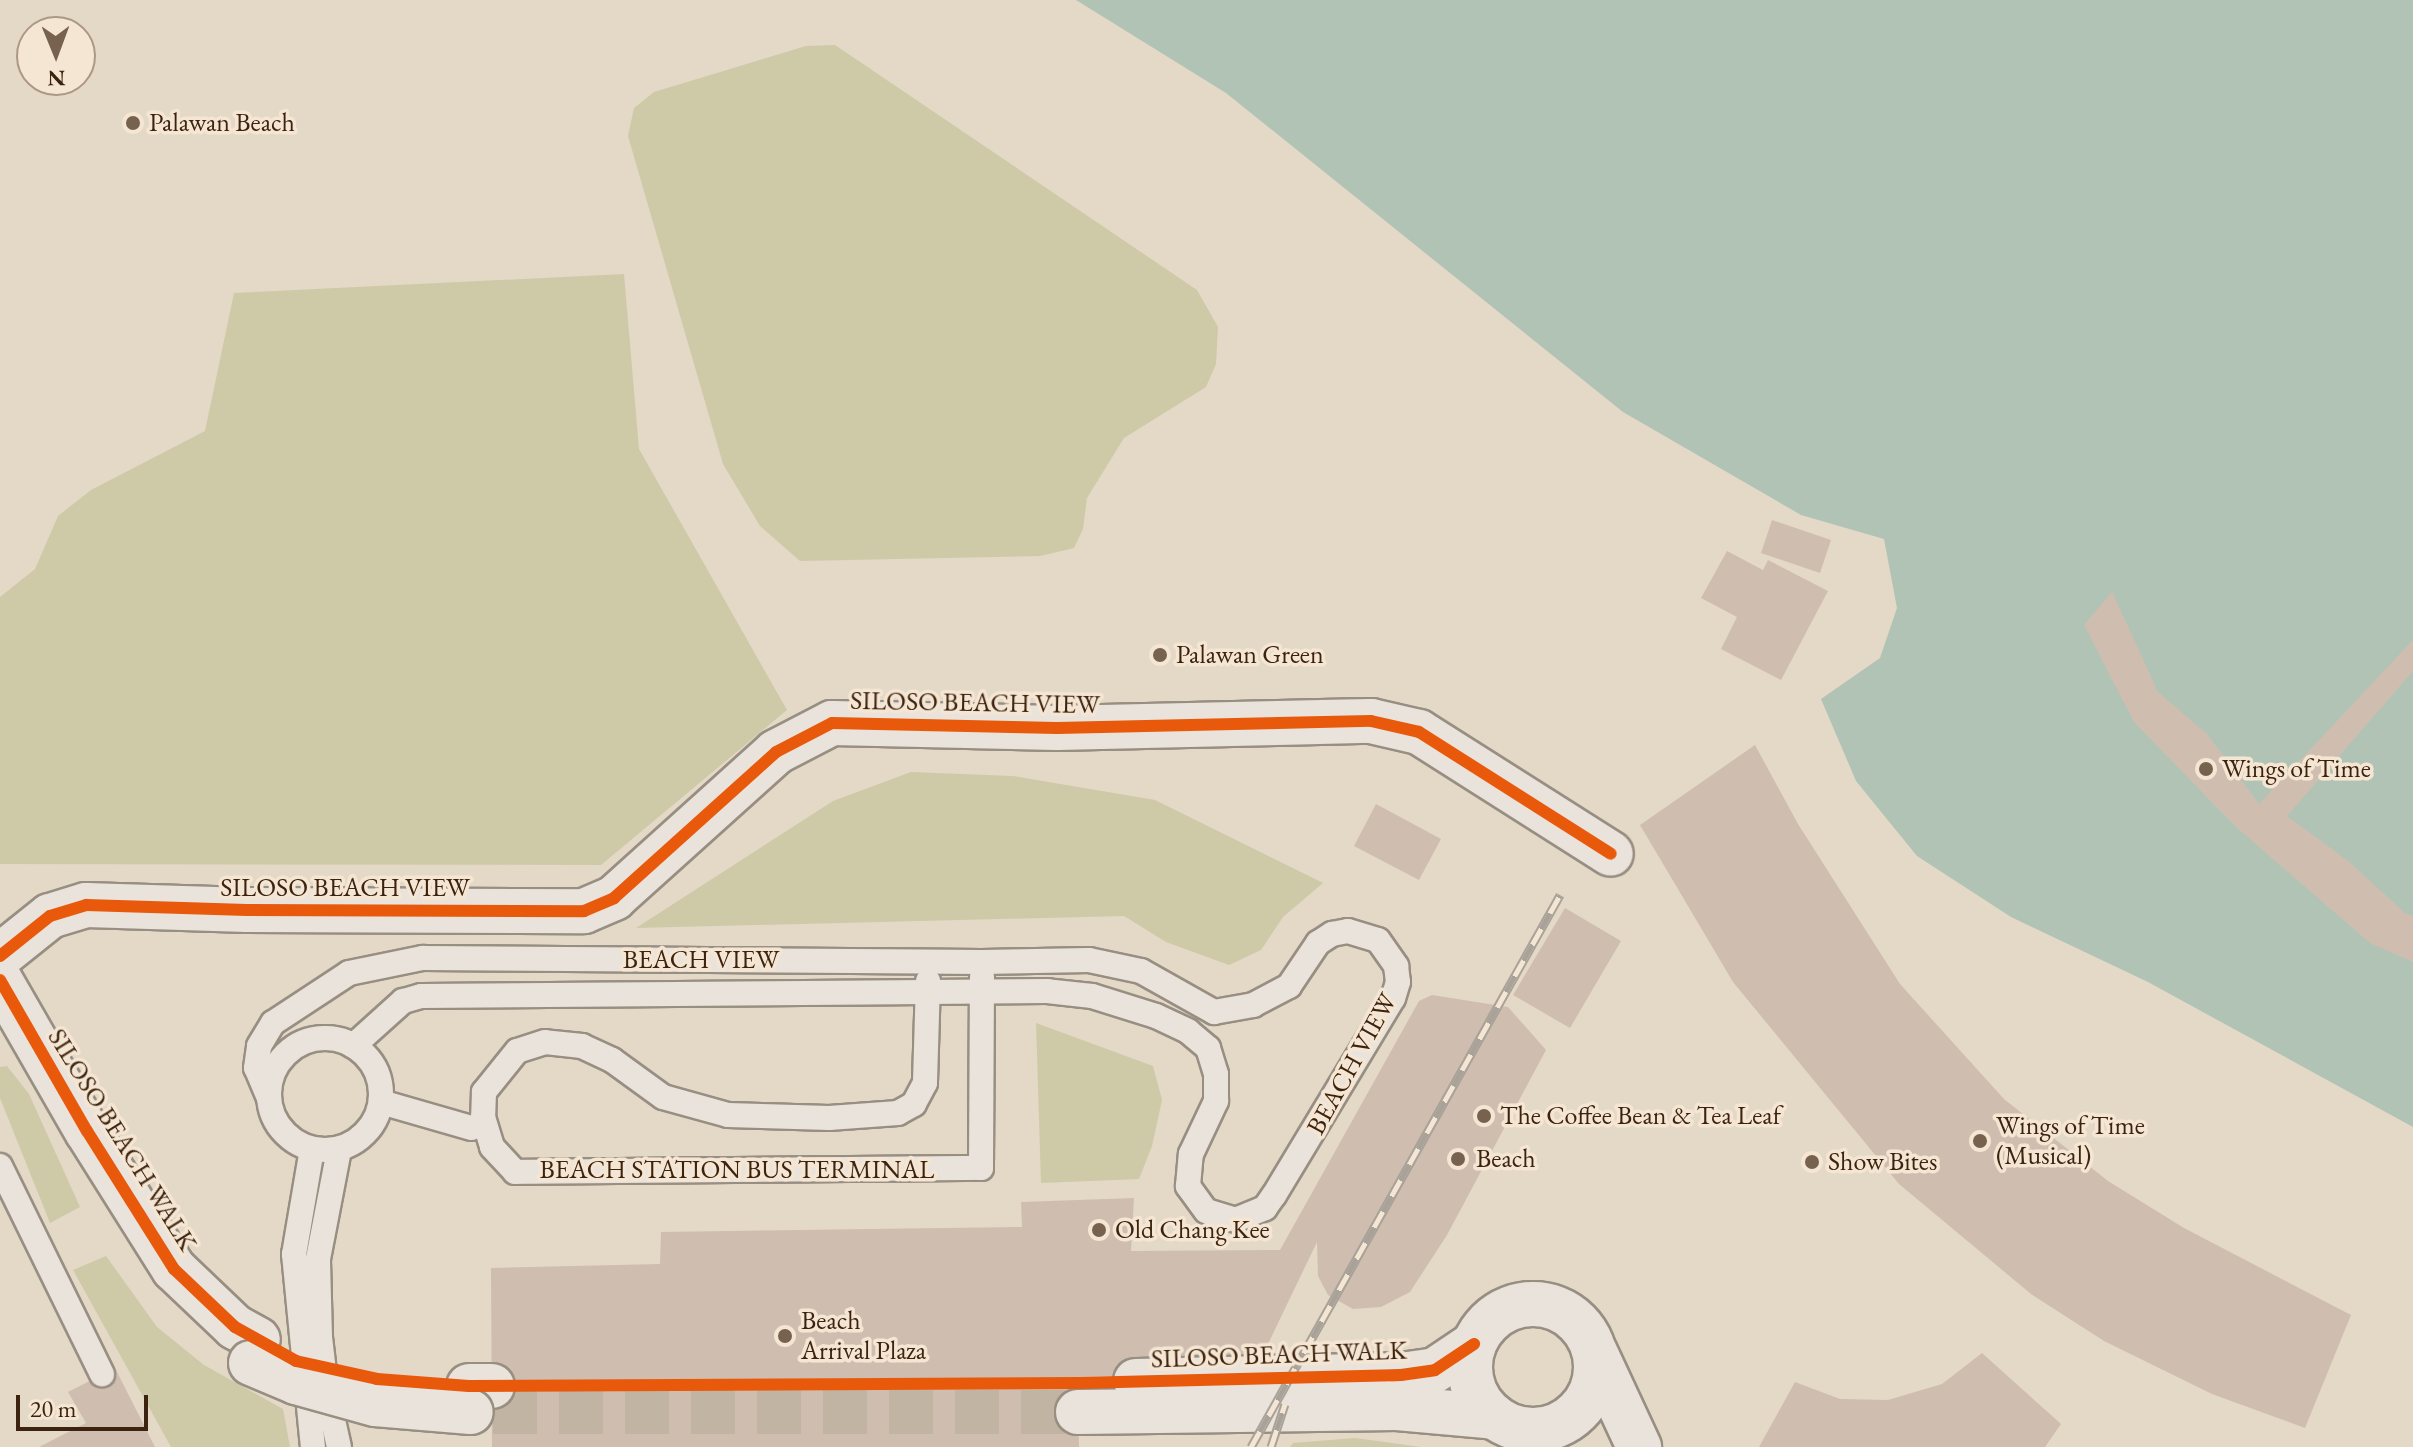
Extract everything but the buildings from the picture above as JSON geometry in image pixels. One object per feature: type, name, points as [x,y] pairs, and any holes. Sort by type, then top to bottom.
[{"type":"street","name":"SILOSO BEACH VIEW","points":[[0,956],[50,916],[86,905],[247,910],[584,911],[614,898],[776,752],[832,723],[1057,728],[1371,721],[1419,732],[1611,854]]},
{"type":"street","name":"SILOSO BEACH WALK","points":[[3,995],[174,1269],[235,1327],[255,1351],[481,1399]]},
{"type":"street","name":"SILOSO BEACH WALK","points":[[1625,1447],[1604,1433],[1563,1423],[1546,1429],[1527,1430],[1495,1417],[1397,1408],[1078,1397],[1401,1375],[1435,1370],[1474,1344],[1498,1315],[1535,1305],[1570,1316],[1584,1329],[1639,1447]]},
{"type":"street","points":[[1474,1344],[1470,1368],[1475,1391],[1495,1417]]},
{"type":"street","points":[[1563,1423],[1589,1399],[1595,1382],[1593,1346]]},
{"type":"lane","name":"BEACH VIEW","points":[[312,1149],[282,1131],[273,1116],[256,1068],[259,1046],[273,1023],[349,973],[423,958],[1102,963],[1141,971],[1214,1012],[1253,1005],[1289,986],[1318,943],[1332,934],[1348,931],[1364,933],[1389,952],[1398,982],[1393,998],[1274,1195],[1265,1208],[1236,1220],[1220,1218],[1206,1211],[1188,1186],[1191,1154],[1216,1101],[1216,1074],[1208,1048],[1188,1031],[1122,1003],[1047,991],[421,996],[403,1001],[353,1046]]},
{"type":"lane","name":"BEACH STATION BUS TERMINAL","points":[[929,961],[925,1083],[914,1104],[898,1113],[829,1118],[728,1115],[663,1097],[612,1060],[582,1046],[545,1042],[517,1051],[484,1092],[483,1117],[492,1147],[515,1172],[981,1168],[982,962]]},
{"type":"lane","points":[[269,1098],[275,1069],[294,1047],[323,1038],[353,1046],[376,1069],[381,1102],[367,1132],[339,1150],[312,1149],[294,1254],[313,1447]]},
{"type":"lane","points":[[381,1102],[471,1128]]},
{"type":"lane","points":[[339,1150],[318,1259],[320,1337],[339,1447]]},
{"type":"lane","points":[[0,1166],[102,1374]]},
{"type":"shaded area","points":[[1076,0],[2413,0],[2413,1127],[2148,982],[2011,917],[1917,856],[1856,781],[1821,699],[1880,658],[1897,608],[1884,539],[1801,515],[1623,412],[1226,93]]},
{"type":"shaded area","points":[[835,45],[1197,290],[1218,327],[1216,364],[1206,387],[1124,438],[1087,498],[1083,529],[1074,548],[1040,556],[800,561],[760,526],[723,464],[628,136],[634,108],[654,92],[806,46]]},
{"type":"shaded area","points":[[624,274],[639,449],[787,710],[601,865],[0,864],[0,597],[35,569],[58,516],[91,490],[205,431],[234,293]]},
{"type":"shaded area","points":[[911,772],[1013,776],[1155,800],[1323,883],[1283,917],[1261,950],[1229,965],[1166,942],[1124,916],[636,928],[833,801]]},
{"type":"shaded area","points":[[1036,1023],[1153,1066],[1162,1100],[1152,1146],[1139,1179],[1041,1183]]},
{"type":"shaded area","points":[[7,1066],[29,1094],[80,1207],[50,1223],[0,1098],[0,1067]]},
{"type":"shaded area","points":[[106,1256],[157,1327],[204,1365],[283,1409],[290,1447],[171,1447],[73,1270]]},
{"type":"shaded area","points":[[1355,1438],[1421,1447],[1290,1447],[1293,1443]]},
{"type":"tunnel","points":[[493,1412],[1078,1412]]},
{"type":"railway","points":[[1251,1447],[1560,895]]},
{"type":"railway","points":[[1271,1447],[1285,1404]]},
{"type":"cycle path","points":[[0,956],[50,916],[86,905],[247,910],[584,911],[614,898],[776,752],[832,723],[1057,728],[1371,721],[1419,732],[1611,854]]},
{"type":"cycle path","points":[[0,980],[87,1131],[174,1269],[235,1327],[296,1361],[377,1379],[469,1386],[1078,1383],[1401,1375],[1435,1370],[1474,1344]]},
{"type":"place","name":"Palawan Beach","points":[[133,123]]},
{"type":"place","name":"Palawan Green","points":[[1160,655]]},
{"type":"place","name":"Wings of Time","points":[[2206,769]]},
{"type":"place","name":"The Coffee Bean & Tea Leaf","points":[[1484,1116]]},
{"type":"place","name":"Wings of Time (Musical)","points":[[1980,1141]]},
{"type":"place","name":"Beach","points":[[1458,1159]]},
{"type":"place","name":"Show Bites","points":[[1812,1162]]},
{"type":"place","name":"Old Chang Kee","points":[[1099,1230]]},
{"type":"place","name":"Beach Arrival Plaza","points":[[785,1336]]}]
